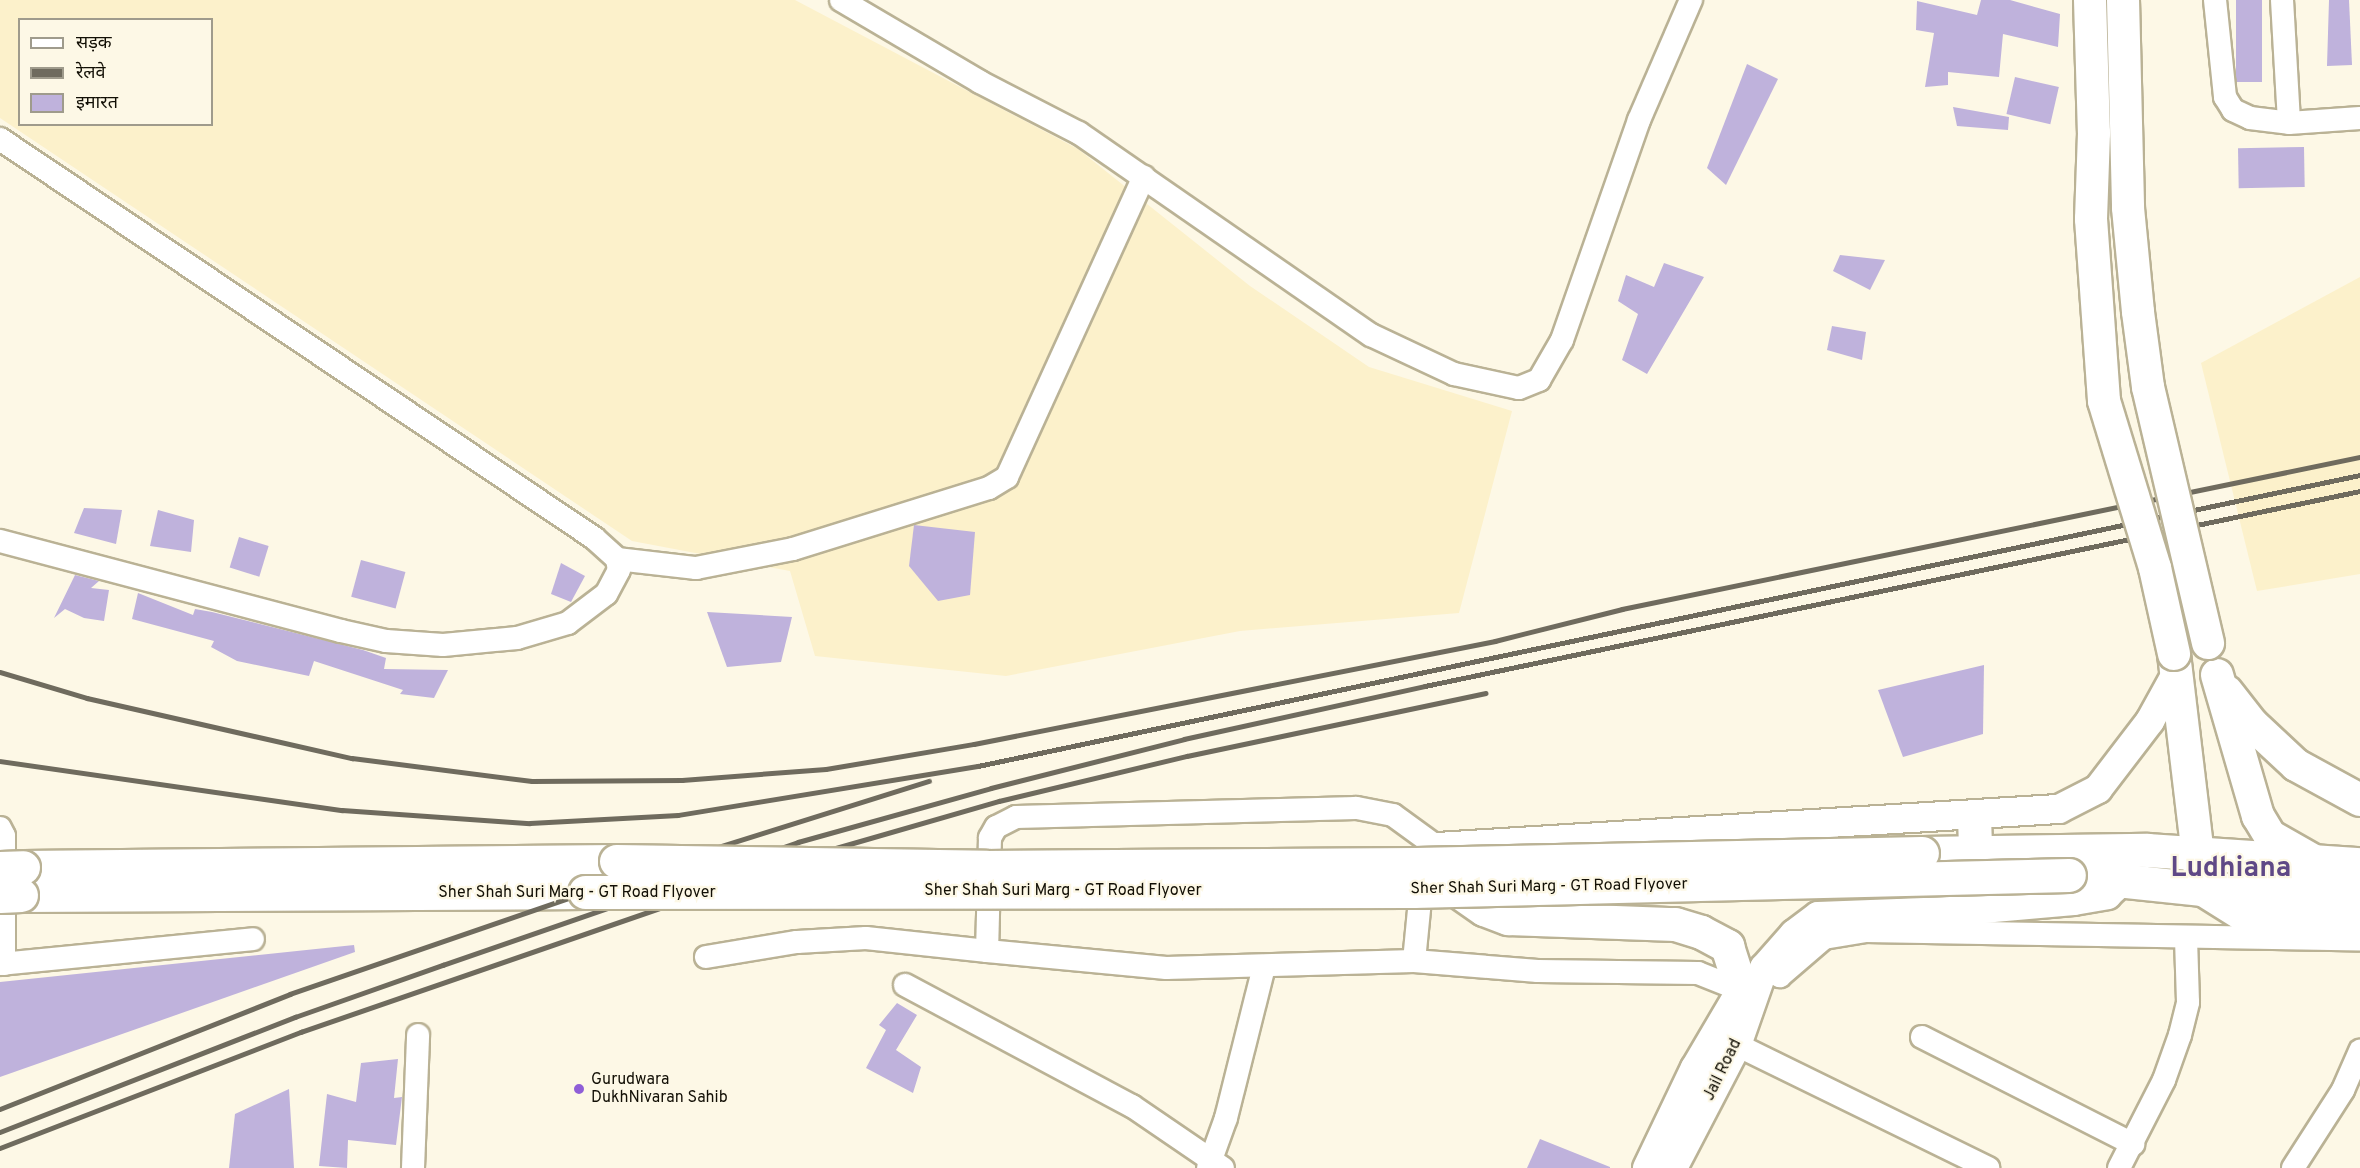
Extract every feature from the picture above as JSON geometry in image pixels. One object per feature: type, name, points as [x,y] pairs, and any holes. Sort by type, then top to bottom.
[{"type":"main road","points":[[2090,0],[2094,133],[2091,219],[2104,400],[2155,568],[2177,672],[2202,889]]},
{"type":"main road","points":[[2123,0],[2128,208],[2148,387],[2215,673],[2258,816],[2270,836],[2316,862],[2360,864]]},
{"type":"main road","points":[[2215,673],[2272,746],[2311,776],[2360,800]]},
{"type":"main road","points":[[2215,673],[2246,858]]},
{"type":"main road","points":[[1974,817],[1975,850]]},
{"type":"main road","points":[[2316,862],[2360,847]]},
{"type":"main road","name":"Sher Shah Suri Marg - GT Road Flyover","points":[[0,868],[616,861],[986,867],[1404,864],[1975,850],[2146,850],[2198,856],[2316,862]]},
{"type":"main road","name":"Sher Shah Suri Marg - GT Road Flyover","points":[[0,896],[1455,889],[2050,874],[2125,878],[2202,889]]},
{"type":"main road","points":[[1455,889],[1484,909],[1508,918],[1675,924],[1701,932],[1727,946],[1746,973]]},
{"type":"main road","points":[[2202,889],[2360,893]]},
{"type":"main road","points":[[2202,889],[2243,914],[2265,914]]},
{"type":"street","points":[[841,0],[970,77],[1079,134],[1371,335],[1454,374],[1519,388],[1530,386],[1548,368],[1562,340],[1639,120],[1691,0]]},
{"type":"street","points":[[2215,0],[2225,97],[2233,110],[2250,118],[2289,123],[2360,118]]},
{"type":"street","points":[[2282,0],[2289,123]]},
{"type":"street","points":[[0,139],[501,474],[594,538],[617,559],[696,568],[793,549],[989,488],[1007,477],[1144,177]]},
{"type":"street","points":[[0,541],[341,631],[386,641],[443,645],[517,638],[568,623],[606,594],[619,570],[617,559]]},
{"type":"street","points":[[1430,854],[1974,817],[2060,809],[2098,789],[2150,721],[2177,672]]},
{"type":"street","points":[[987,951],[990,838],[996,827],[1016,817],[1371,810],[1393,815],[1430,854]]},
{"type":"street","points":[[0,828],[4,836],[2,964],[253,939]]},
{"type":"street","points":[[1414,961],[1430,854]]},
{"type":"street","points":[[1746,973],[1818,916],[1971,910],[2074,901],[2107,895],[2125,878]]},
{"type":"street","points":[[2265,914],[2360,917]]},
{"type":"street","points":[[706,957],[797,942],[866,938],[1166,968],[1414,961],[1538,971],[1746,973],[1780,976],[1824,938],[1866,931],[2360,940]]},
{"type":"street","points":[[2119,1168],[2164,1080],[2180,1035],[2188,1002],[2187,938]]},
{"type":"street","points":[[905,985],[1132,1106],[1214,1165],[1264,967]]},
{"type":"street","name":"Jail Road","points":[[1673,1168],[1737,1044],[1746,973]]},
{"type":"street","name":"Jail Road","points":[[1647,1168],[1695,1068],[1746,973]]},
{"type":"street","points":[[413,1168],[418,1035]]},
{"type":"street","points":[[1922,1037],[2133,1144]]},
{"type":"street","points":[[1737,1044],[1988,1168]]},
{"type":"street","points":[[2293,1168],[2352,1087],[2360,1051]]},
{"type":"shaded area","points":[[0,0],[795,0],[1078,149],[1250,286],[1369,367],[1512,411],[1459,613],[1240,631],[1006,676],[815,656],[790,571],[632,541],[0,118]]},
{"type":"shaded area","points":[[2360,277],[2360,574],[2257,591],[2201,363]]},
{"type":"building","points":[[1981,0],[2010,0],[2060,14],[2058,47],[2003,34],[1999,77],[1948,72],[1948,85],[1925,87],[1934,33],[1916,30],[1917,1],[1977,15]]},
{"type":"building","points":[[2236,0],[2262,0],[2262,82],[2236,82]]},
{"type":"building","points":[[2329,0],[2349,0],[2352,65],[2327,66]]},
{"type":"building","points":[[1747,64],[1778,79],[1726,185],[1707,168]]},
{"type":"building","points":[[2015,77],[2059,87],[2050,124],[2006,114]]},
{"type":"building","points":[[1953,107],[2009,117],[2008,130],[1957,126]]},
{"type":"building","points":[[2304,147],[2305,187],[2239,188],[2238,148]]},
{"type":"building","points":[[1840,255],[1885,260],[1870,290],[1833,271]]},
{"type":"building","points":[[1664,263],[1704,277],[1647,374],[1622,360],[1638,314],[1618,301],[1626,275],[1654,287]]},
{"type":"building","points":[[1832,326],[1866,332],[1862,360],[1827,350]]},
{"type":"building","points":[[84,508],[122,510],[116,544],[74,533]]},
{"type":"building","points":[[158,510],[194,520],[191,552],[150,546]]},
{"type":"building","points":[[914,525],[975,532],[970,595],[938,601],[909,566]]},
{"type":"building","points":[[239,537],[269,546],[259,577],[230,568]]},
{"type":"building","points":[[361,560],[405,572],[396,609],[351,597]]},
{"type":"building","points":[[561,563],[585,576],[571,602],[551,594]]},
{"type":"building","points":[[75,575],[99,581],[91,588],[109,590],[104,621],[84,618],[65,609],[54,618]]},
{"type":"building","points":[[138,593],[193,615],[195,609],[212,612],[363,650],[386,658],[384,669],[448,670],[434,698],[400,694],[403,690],[314,661],[309,676],[237,661],[211,647],[214,641],[132,619]]},
{"type":"building","points":[[707,612],[792,617],[781,662],[727,667]]},
{"type":"building","points":[[1984,665],[1983,734],[1903,757],[1878,690]]},
{"type":"building","points":[[354,945],[355,952],[0,1077],[0,982]]},
{"type":"building","points":[[897,1003],[917,1015],[896,1050],[921,1067],[913,1093],[866,1068],[886,1030],[879,1025]]},
{"type":"building","points":[[398,1059],[394,1098],[402,1097],[396,1145],[348,1140],[347,1168],[319,1166],[327,1094],[356,1102],[361,1063]]},
{"type":"building","points":[[289,1089],[294,1168],[229,1168],[235,1114]]},
{"type":"building","points":[[1540,1139],[1610,1167],[1610,1168],[1527,1168]]},
{"type":"railway","points":[[0,672],[87,698],[352,758],[532,781],[682,780],[826,769],[974,744],[1495,641],[1622,609],[2360,457]]},
{"type":"railway","points":[[0,761],[342,810],[530,823],[678,815],[978,766],[2360,475]]},
{"type":"railway","points":[[0,1132],[295,1017],[443,965],[798,842],[991,788],[1184,739],[1425,686],[2360,491]]},
{"type":"railway","points":[[0,1148],[301,1032],[822,852],[999,801],[1187,756],[1485,693]]},
{"type":"railway","points":[[0,1109],[290,994],[696,854],[929,781]]},
{"type":"place","name":"Gurudwara DukhNivaran Sahib","points":[[579,1089]]},
{"type":"district","name":"Ludhiana","points":[[2231,869]]}]
